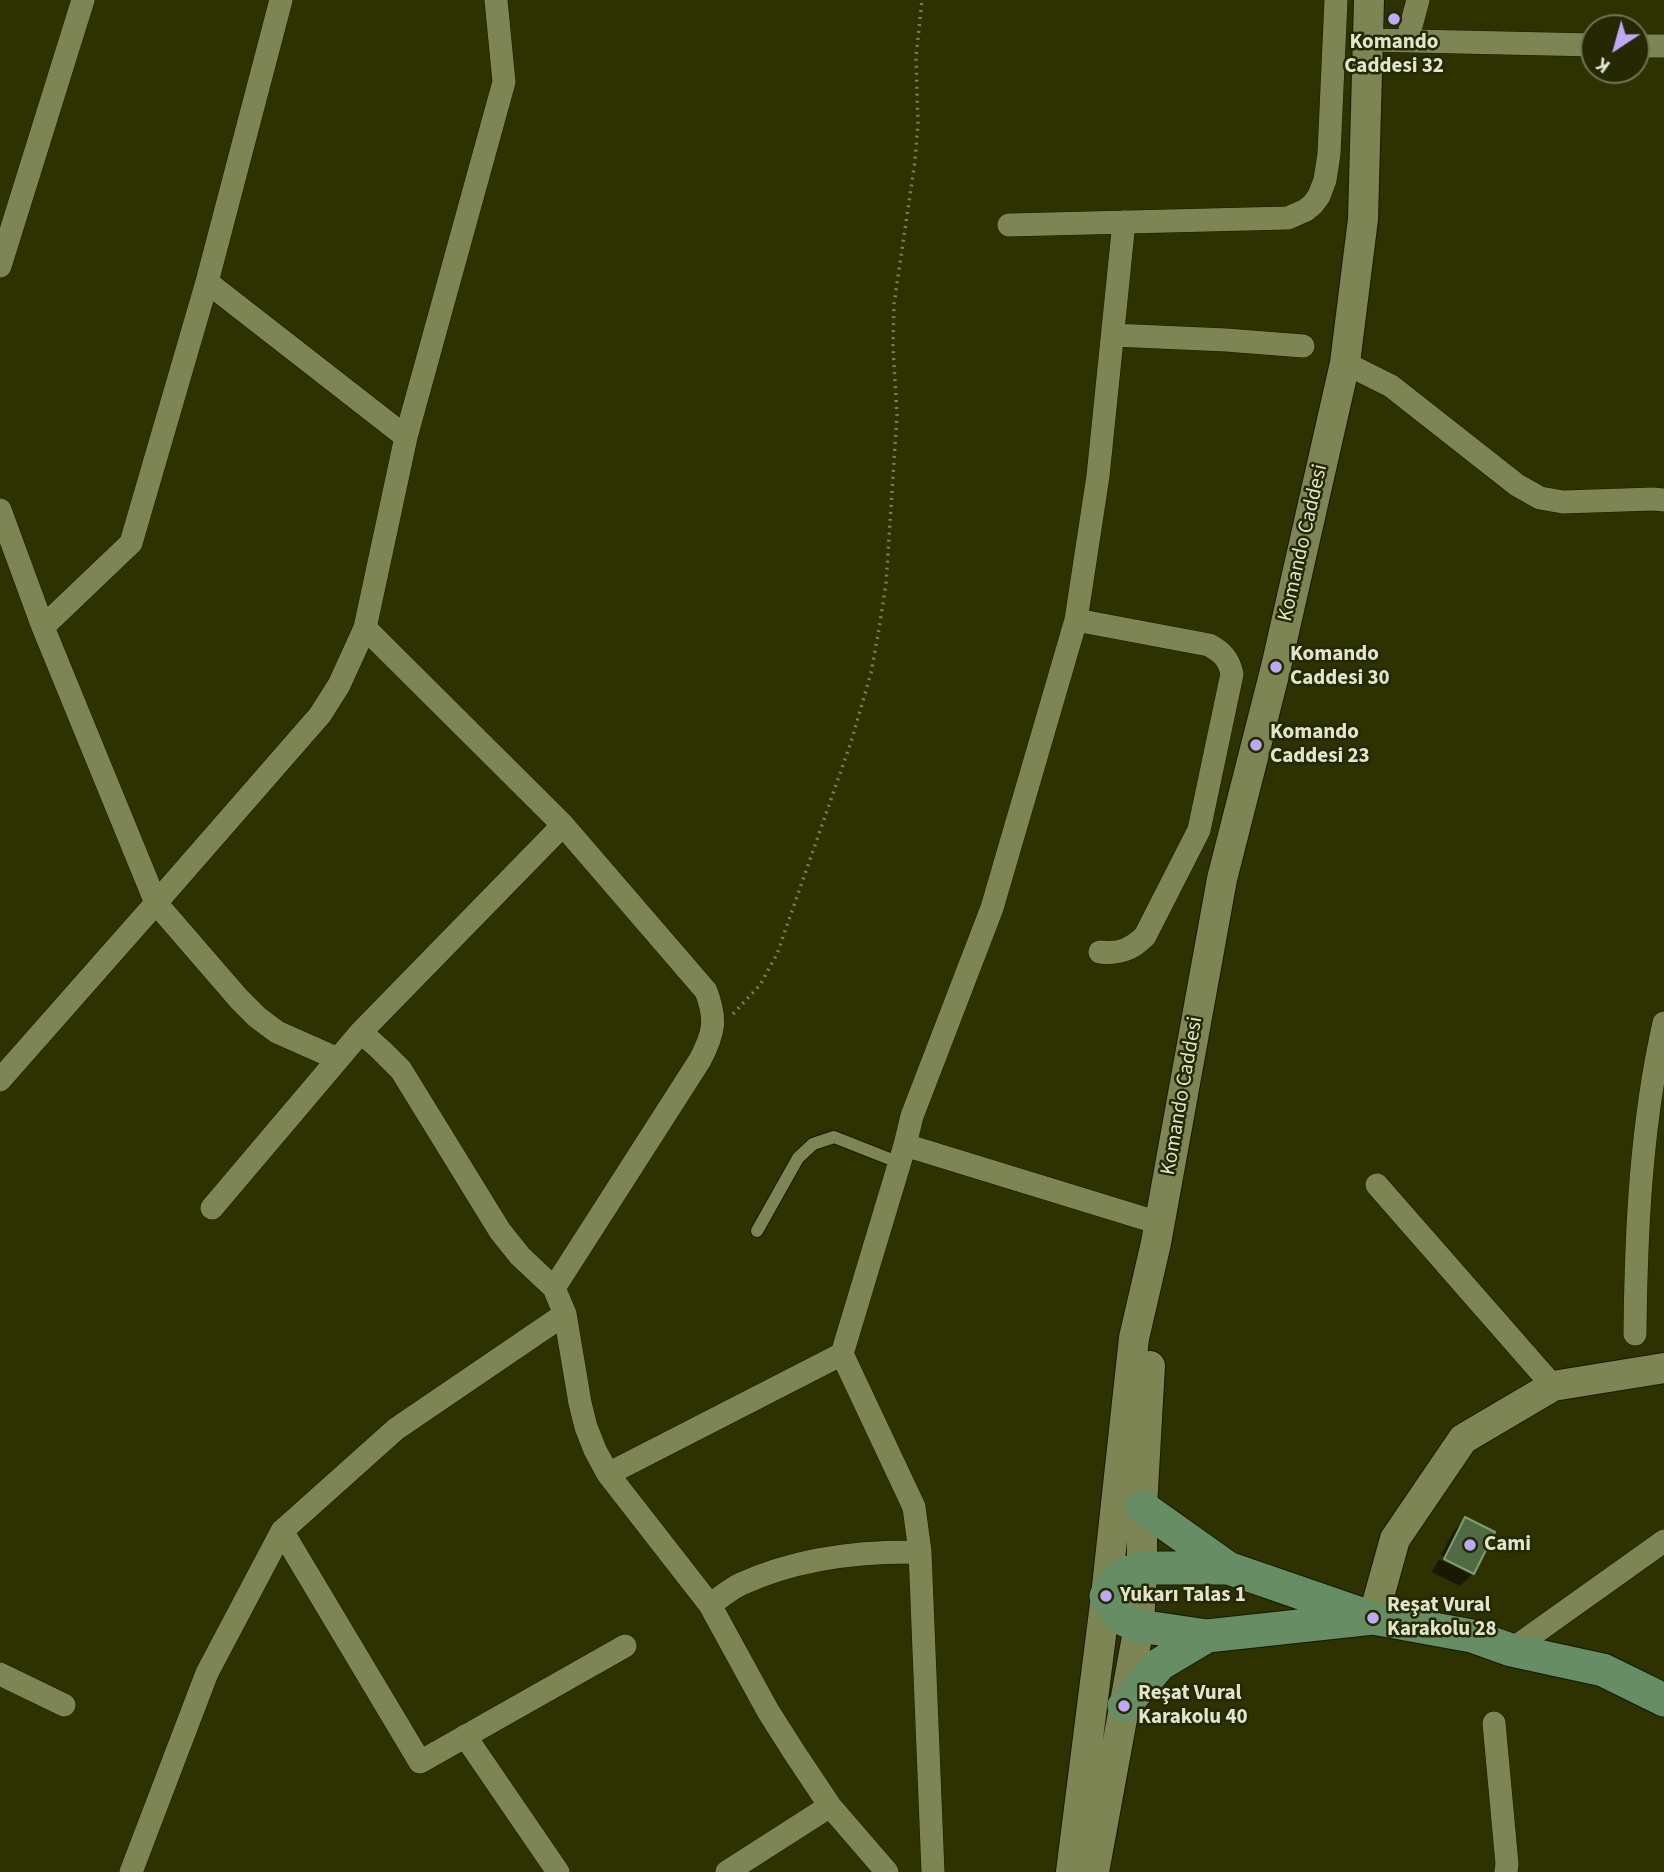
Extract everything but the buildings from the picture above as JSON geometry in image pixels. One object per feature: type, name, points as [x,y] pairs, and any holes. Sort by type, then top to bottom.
[{"type":"main road","points":[[1142,1507],[1228,1568],[1373,1618],[1472,1636],[1511,1650],[1603,1670],[1664,1700]]},
{"type":"main road","points":[[1228,1568],[1142,1569],[1127,1573],[1115,1582],[1106,1596],[1114,1610],[1139,1626],[1207,1636],[1373,1618]]},
{"type":"main road","points":[[1124,1706],[1160,1664],[1207,1636]]},
{"type":"street","points":[[0,266],[83,0]]},
{"type":"street","points":[[43,627],[131,543],[207,282],[282,0]]},
{"type":"street","points":[[0,1080],[320,715],[339,685],[365,628],[406,437],[504,82],[496,0]]},
{"type":"street","points":[[1009,225],[1288,218],[1306,210],[1320,196],[1328,167],[1336,0]]},
{"type":"street","name":"Komando Caddesi","points":[[1158,1233],[1222,879],[1276,667],[1345,363],[1363,219],[1369,0]]},
{"type":"street","points":[[1407,41],[1418,0]]},
{"type":"street","points":[[1368,40],[1580,45]]},
{"type":"street","points":[[933,1872],[920,1552],[914,1507],[842,1354],[912,1116],[992,908],[1076,620],[1098,476],[1124,222]]},
{"type":"street","points":[[207,282],[406,437]]},
{"type":"street","points":[[1113,335],[1303,346]]},
{"type":"street","points":[[1345,363],[1398,390],[1517,485],[1540,498],[1563,502],[1664,500]]},
{"type":"street","points":[[0,510],[43,627],[156,903],[257,1017],[300,1044],[338,1059]]},
{"type":"street","points":[[1076,620],[1209,645],[1225,656],[1233,674],[1199,830],[1145,936],[1125,951],[1112,954],[1100,952]]},
{"type":"street","points":[[365,628],[563,825],[706,991],[713,1009],[714,1026],[700,1060],[554,1288]]},
{"type":"street","points":[[212,1208],[361,1032],[563,825]]},
{"type":"street","points":[[1635,1334],[1641,1180],[1664,1023]]},
{"type":"street","points":[[361,1032],[401,1070],[500,1231],[520,1256],[554,1288],[565,1314],[580,1404],[594,1450],[608,1474],[710,1605],[768,1711],[830,1806],[887,1872]]},
{"type":"street","points":[[903,1154],[1158,1233]]},
{"type":"street","points":[[1377,1185],[1553,1386]]},
{"type":"street","points":[[1094,1872],[1139,1626],[1142,1507],[1158,1233]]},
{"type":"street","points":[[1072,1872],[1134,1338],[1158,1233]]},
{"type":"street","points":[[131,1872],[207,1673],[282,1531],[396,1429],[565,1314]]},
{"type":"street","points":[[608,1474],[842,1354]]},
{"type":"street","points":[[1373,1618],[1395,1539],[1463,1439],[1553,1386],[1664,1368]]},
{"type":"street","points":[[282,1531],[420,1762],[625,1646]]},
{"type":"street","points":[[1511,1650],[1664,1541]]},
{"type":"street","points":[[710,1605],[739,1585],[796,1565],[857,1554],[920,1552]]},
{"type":"street","points":[[0,1674],[64,1705]]},
{"type":"street","points":[[1494,1723],[1506,1872]]},
{"type":"street","points":[[465,1736],[558,1872]]},
{"type":"street","points":[[727,1872],[830,1806]]},
{"type":"lane","points":[[757,1231],[798,1158],[813,1144],[834,1137],[903,1154]]},
{"type":"path","points":[[714,1026],[726,1021],[751,996],[777,954],[851,742],[871,673],[886,573],[897,415],[893,347],[894,304],[915,161],[918,124],[916,57],[922,0]]},
{"type":"place","name":"Komando Caddesi 32","points":[[1394,19]]},
{"type":"place","name":"Komando Caddesi 30","points":[[1276,667]]},
{"type":"place","name":"Komando Caddesi 23","points":[[1256,745]]},
{"type":"place","name":"Cami","points":[[1470,1545]]},
{"type":"place","name":"Yukarı Talas 1","points":[[1106,1596]]},
{"type":"place","name":"Reşat Vural Karakolu 28","points":[[1373,1618]]},
{"type":"place","name":"Reşat Vural Karakolu 40","points":[[1124,1706]]}]
